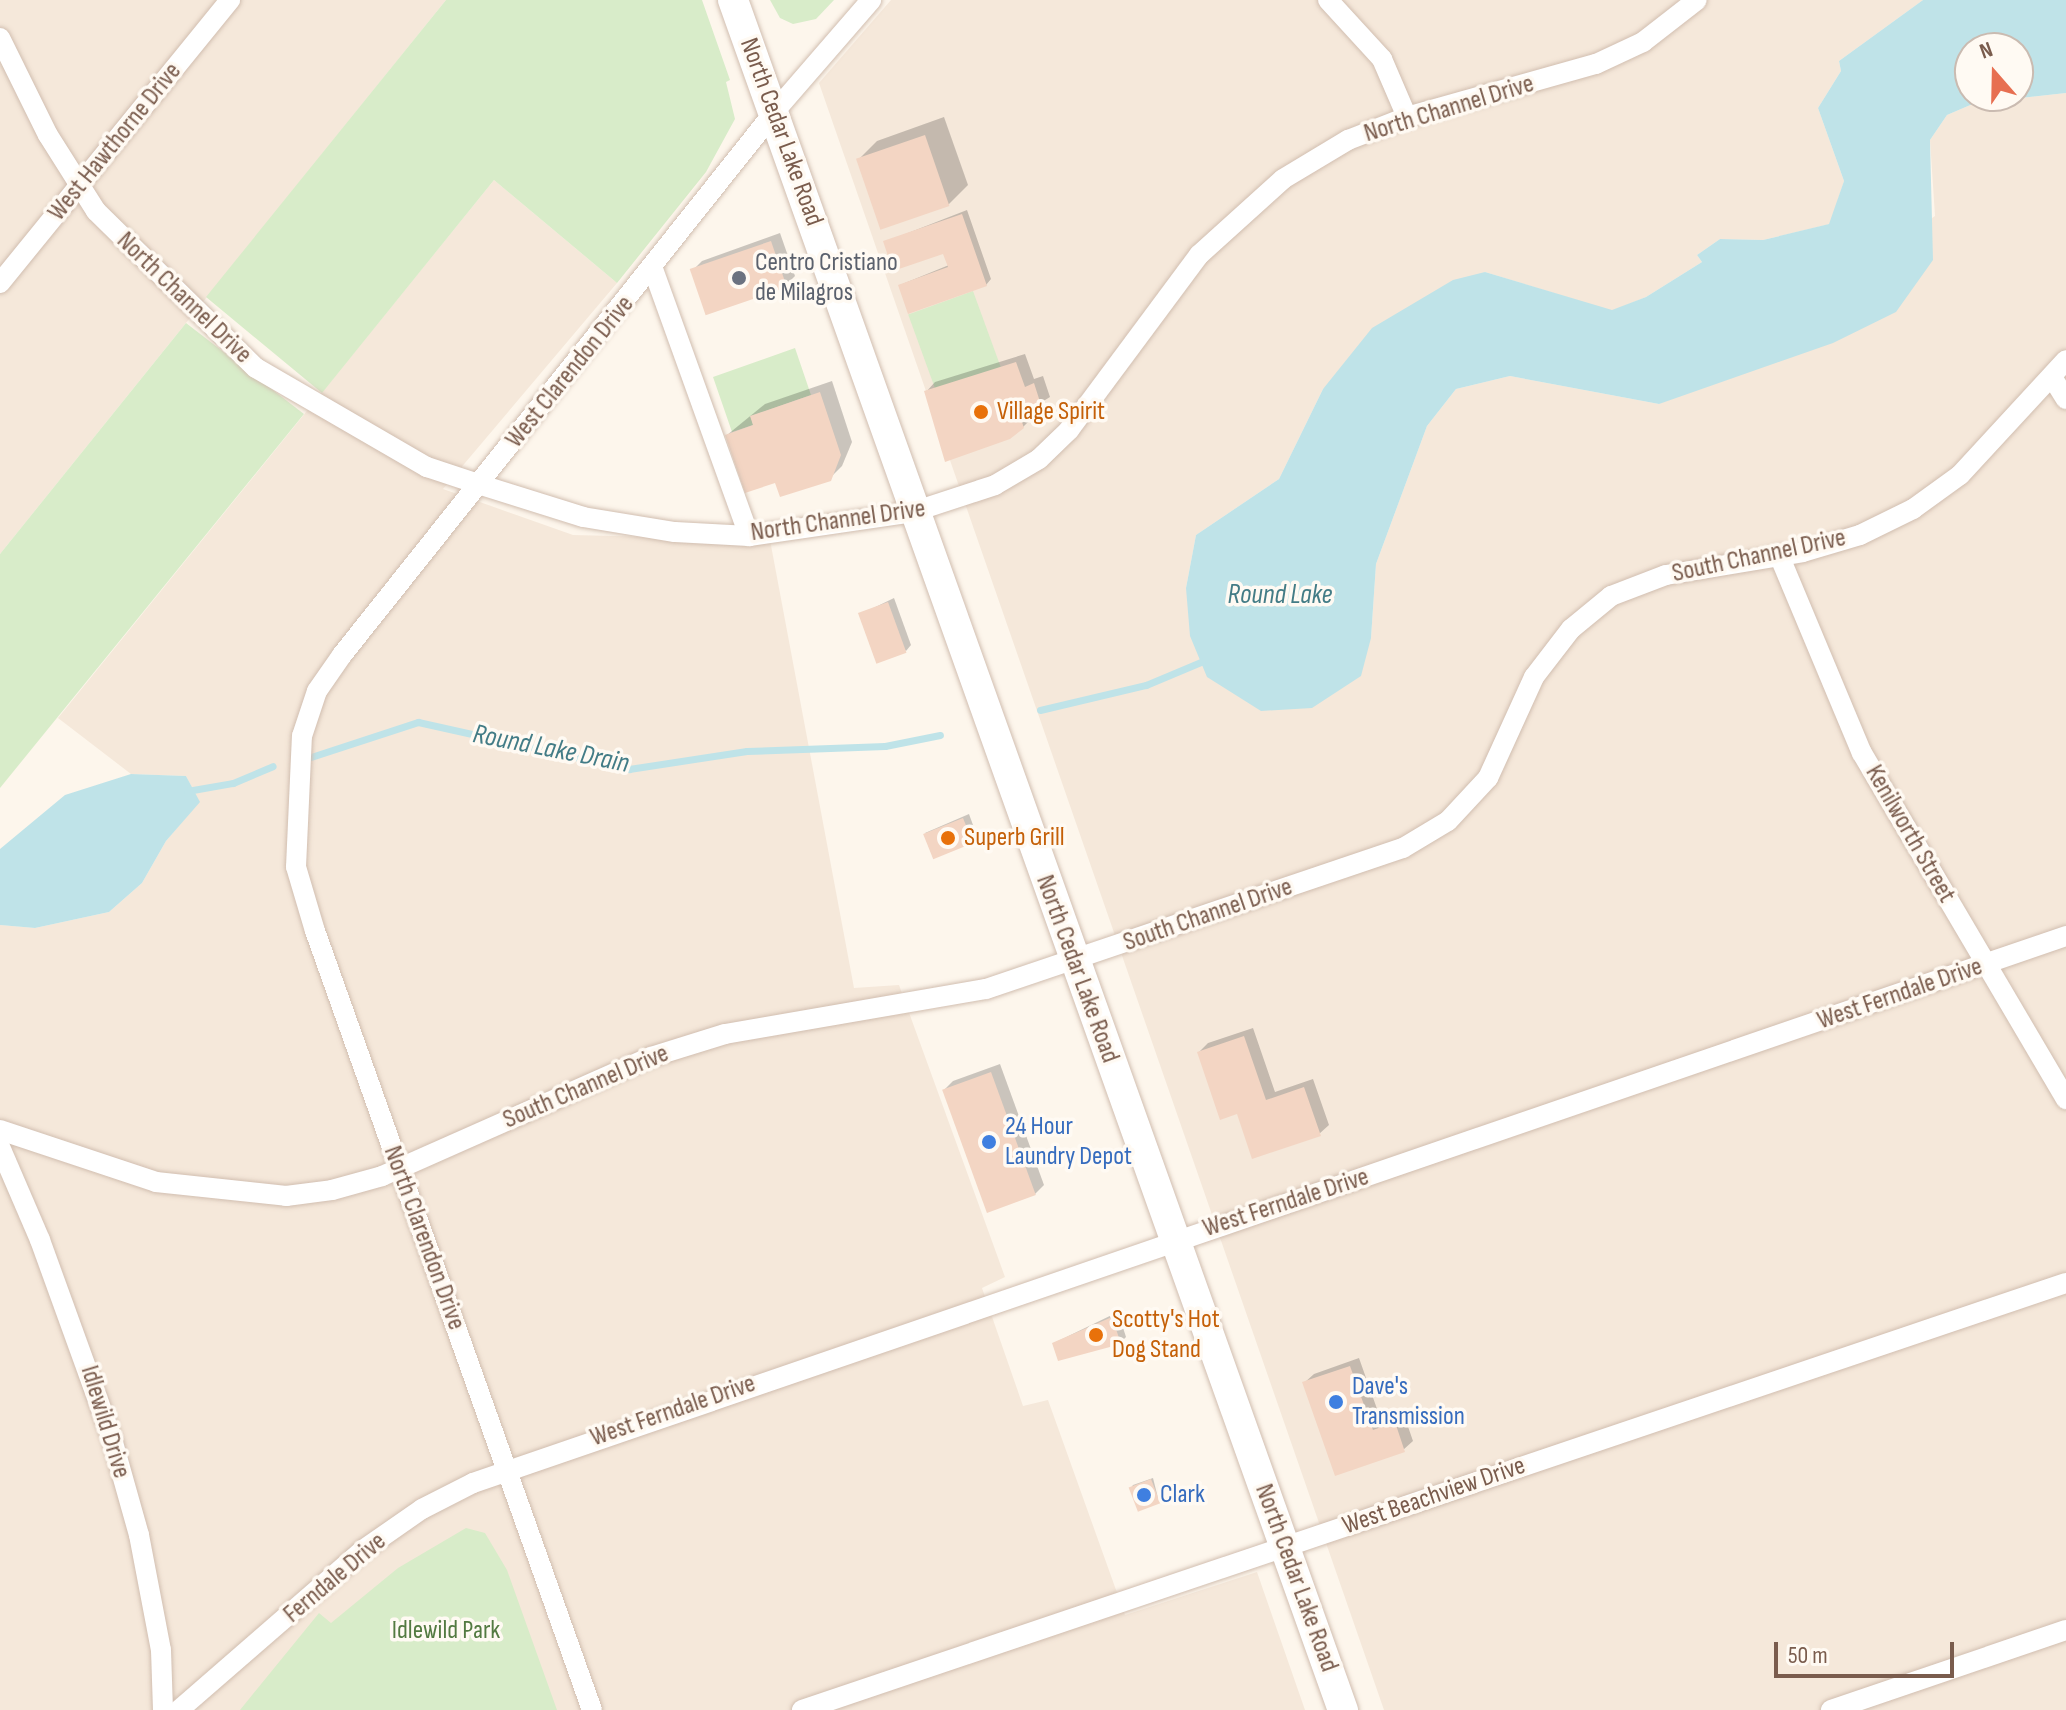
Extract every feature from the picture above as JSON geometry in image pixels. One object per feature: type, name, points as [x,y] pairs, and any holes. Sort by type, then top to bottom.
[{"type":"main road","name":"North Cedar Lake Road","points":[[733,0],[775,111],[913,512],[1343,1710]]},
{"type":"street","name":"West Hawthorne Drive","points":[[0,283],[230,0]]},
{"type":"street","name":"West Clarendon Drive","points":[[300,759],[317,691],[775,111],[871,0]]},
{"type":"street","points":[[1328,0],[1382,59],[1407,117]]},
{"type":"street","name":"North Channel Drive","points":[[0,38],[48,135],[96,211],[256,368],[427,467],[583,517],[675,532],[749,536],[954,503],[1039,459],[1069,430],[1199,255],[1237,217],[1283,179],[1348,140],[1407,117],[1596,64],[1643,42],[1697,0]]},
{"type":"street","points":[[653,269],[749,536]]},
{"type":"street","name":"South Channel Drive","points":[[0,1130],[156,1182],[221,1192],[317,1192],[399,1169],[651,1057],[725,1034],[949,998],[1074,961],[1403,848],[1448,821],[1488,778],[1534,677],[1571,629],[1611,596],[1666,575],[1779,555],[1860,535],[1913,509],[1960,475],[2066,360]]},
{"type":"street","points":[[2052,377],[2066,399]]},
{"type":"street","name":"Kenilworth Street","points":[[1779,555],[1862,753],[2066,1099]]},
{"type":"street","name":"North Clarendon Drive","points":[[300,759],[296,867],[399,1169],[592,1710]]},
{"type":"street","name":"West Ferndale Drive","points":[[507,1470],[2066,936]]},
{"type":"street","name":"Idlewild Drive","points":[[0,1147],[55,1280],[112,1439],[139,1535],[161,1650],[163,1710]]},
{"type":"street","name":"West Beachview Drive","points":[[802,1710],[2066,1283]]},
{"type":"street","name":"Ferndale Drive","points":[[179,1710],[363,1550],[422,1509],[507,1470]]},
{"type":"street","points":[[1831,1710],[2066,1630]]},
{"type":"shaded area","points":[[0,0],[446,0],[0,554]]},
{"type":"shaded area","points":[[891,0],[1923,0],[1839,61],[1841,71],[1818,108],[1844,181],[1830,224],[1763,240],[1720,239],[1697,255],[1702,262],[1646,297],[1612,311],[1485,272],[1323,389],[1279,479],[1196,535],[1186,588],[1371,638],[1376,564],[1427,426],[1456,389],[1510,376],[1659,404],[1935,216],[1930,140],[1947,115],[1954,112],[2034,112],[2034,97],[2066,93],[2066,1710],[1384,1710],[819,83]]},
{"type":"shaded area","points":[[494,180],[617,283],[443,489],[573,535],[770,540],[854,988],[899,985],[1005,1277],[982,1288],[1023,1406],[1048,1400],[1125,1615],[1257,1572],[1305,1710],[0,1710],[0,925],[35,928],[109,912],[142,883],[166,841],[199,802],[186,776],[131,774],[58,718]]},
{"type":"green space","points":[[446,0],[702,0],[730,80],[726,82],[735,119],[706,172],[617,283],[494,180],[322,393],[206,297]]},
{"type":"green space","points":[[770,0],[834,0],[816,19],[793,24],[780,18]]},
{"type":"green space","points":[[973,291],[1001,367],[936,391],[908,315]]},
{"type":"green space","points":[[186,323],[304,414],[0,788],[0,554]]},
{"type":"green space","points":[[795,348],[811,395],[751,416],[753,425],[732,432],[713,377]]},
{"type":"green space","name":"Idlewild Park","points":[[466,1528],[485,1533],[507,1570],[557,1710],[240,1710],[319,1613],[331,1623],[398,1568]]},
{"type":"water","name":"Round Lake","points":[[1923,0],[2066,0],[2066,93],[2034,97],[2034,32],[1954,32],[1954,112],[1947,115],[1930,140],[1933,260],[1896,312],[1833,343],[1659,404],[1510,376],[1456,389],[1427,426],[1376,564],[1371,638],[1361,676],[1312,708],[1261,711],[1207,677],[1190,636],[1186,588],[1196,535],[1279,479],[1323,389],[1372,328],[1453,280],[1485,272],[1612,310],[1646,297],[1702,262],[1697,255],[1720,239],[1763,240],[1829,224],[1844,181],[1818,108],[1841,71],[1839,61]]},
{"type":"water","points":[[131,774],[186,776],[200,802],[166,841],[142,883],[109,912],[35,928],[0,925],[0,849],[65,795]]},
{"type":"building","points":[[925,135],[949,206],[880,230],[856,159]]},
{"type":"building","points":[[962,214],[987,286],[908,314],[898,285],[948,267],[943,254],[893,271],[883,241]]},
{"type":"building","name":"Centro Cristiano de Milagros","points":[[771,241],[787,287],[706,315],[690,269]]},
{"type":"building","name":"Village Spirit","points":[[1016,362],[1025,387],[1034,383],[1042,408],[1020,416],[1024,428],[1010,439],[945,462],[924,391]]},
{"type":"building","points":[[820,392],[841,455],[831,481],[780,497],[775,483],[745,493],[725,435],[753,425],[750,416]]},
{"type":"building","points":[[888,602],[906,653],[876,664],[858,613]]},
{"type":"building","name":"Superb Grill","points":[[963,818],[973,843],[933,859],[923,834]]},
{"type":"building","points":[[1244,1036],[1266,1100],[1304,1087],[1321,1136],[1252,1159],[1237,1114],[1220,1120],[1197,1052]]},
{"type":"building","name":"24 Hour Laundry Depot","points":[[991,1072],[1036,1195],[987,1213],[942,1090]]},
{"type":"building","name":"Scotty's Hot Dog Stand","points":[[1112,1317],[1121,1344],[1058,1361],[1052,1343]]},
{"type":"building","name":"Dave's Transmission","points":[[1350,1366],[1373,1430],[1395,1422],[1405,1452],[1335,1476],[1302,1382]]},
{"type":"building","name":"Clark","points":[[1151,1479],[1160,1503],[1138,1512],[1129,1488]]},
{"type":"waterway","name":"Round Lake Drain","points":[[1040,710],[1146,685],[1201,662]]},
{"type":"waterway","name":"Round Lake Drain","points":[[311,757],[418,722],[629,769],[747,751],[885,746],[940,735]]},
{"type":"waterway","name":"Round Lake Drain","points":[[187,791],[233,783],[273,766]]},
{"type":"place","name":"Centro Cristiano de Milagros","points":[[739,278]]},
{"type":"place","name":"Village Spirit","points":[[981,412]]},
{"type":"place","name":"Superb Grill","points":[[948,838]]},
{"type":"place","name":"24 Hour Laundry Depot","points":[[989,1142]]},
{"type":"place","name":"Scotty's Hot Dog Stand","points":[[1096,1335]]},
{"type":"place","name":"Dave's Transmission","points":[[1336,1402]]},
{"type":"place","name":"Clark","points":[[1144,1495]]}]
